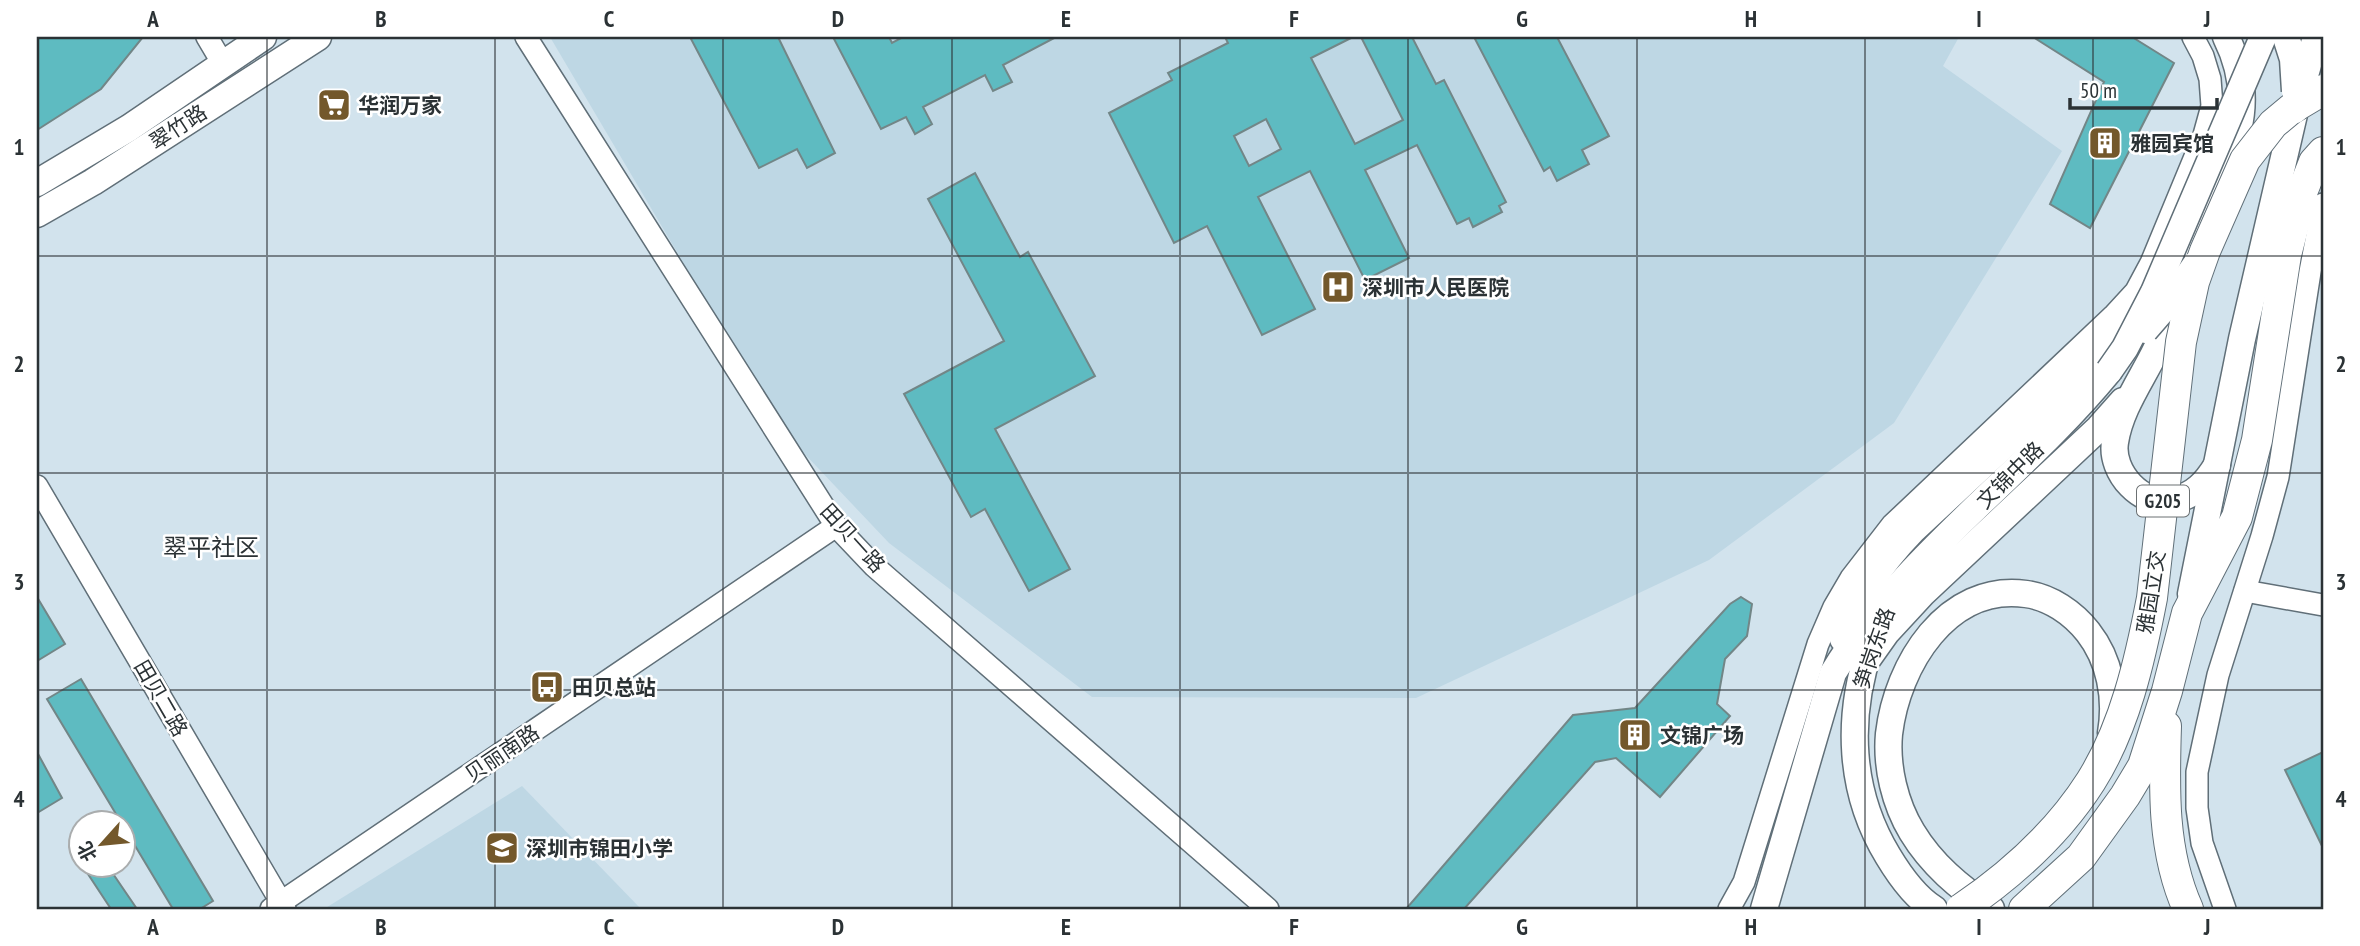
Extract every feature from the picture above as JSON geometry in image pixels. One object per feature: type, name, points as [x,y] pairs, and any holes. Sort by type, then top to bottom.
[{"type":"highway","name":"雅园立交","points":[[1961,909],[2005,877],[2054,830],[2091,782],[2109,748],[2124,711],[2152,598],[2181,342],[2197,252],[2257,141],[2291,109],[2323,90]]},
{"type":"highway","name":"雅园立交","points":[[2187,613],[2237,517],[2257,440],[2286,256],[2303,190],[2314,162],[2323,152]]},
{"type":"highway","points":[[2024,909],[2081,857],[2143,766],[2167,691],[2187,613]]},
{"type":"highway","points":[[2167,691],[2165,768],[2168,839],[2174,871],[2188,909]]},
{"type":"main road","name":"翠竹路","points":[[37,183],[129,128],[263,37]]},
{"type":"main road","name":"翠竹路","points":[[37,214],[93,182],[318,37]]},
{"type":"main road","points":[[2217,465],[2205,484],[2180,499],[2168,502],[2152,499],[2136,490],[2123,477],[2116,461],[2114,444],[2119,426],[2197,252],[2213,190],[2231,150],[2242,112],[2243,94],[2239,72],[2226,37]]},
{"type":"main road","name":"文锦中路","points":[[1764,909],[1833,673],[1867,622],[1906,577],[2071,414],[2109,371],[2125,348],[2154,292],[2263,37]]},
{"type":"main road","points":[[2275,37],[2323,65]]},
{"type":"main road","points":[[2286,37],[2293,59],[2295,110]]},
{"type":"main road","points":[[2187,613],[2242,339],[2295,110],[2316,37]]},
{"type":"main road","points":[[2109,371],[2172,299],[2197,252]]},
{"type":"main road","points":[[1833,673],[1846,630],[1858,604],[1892,552],[2153,307],[2197,252]]},
{"type":"main road","points":[[1864,664],[1907,610],[2099,428],[2143,374]]},
{"type":"main road","name":"笋岗东路","points":[[1906,577],[1888,603],[1864,664],[1854,735],[1856,774],[1864,806],[1878,840],[1899,875],[1934,909]]},
{"type":"main road","name":"笋岗东路","points":[[1991,909],[1955,885],[1932,860],[1911,830],[1897,799],[1889,765],[1889,734],[1897,701],[1913,658],[1929,634],[1957,610],[1988,595],[2013,592],[2036,595],[2058,605],[2080,622],[2106,663],[2111,682],[2113,721],[2109,748]]},
{"type":"street","points":[[206,37],[223,64]]},
{"type":"street","name":"田贝一路","points":[[526,37],[836,526],[874,566],[1268,909]]},
{"type":"street","points":[[1729,909],[1744,882],[1818,644],[1834,607],[1851,578],[1909,509],[2113,317],[2136,290],[2151,263],[2204,135],[2212,106],[2207,67],[2193,37]]},
{"type":"street","points":[[2225,909],[2202,844],[2197,808],[2197,772],[2218,675],[2278,477],[2323,204]]},
{"type":"street","name":"田贝二路","points":[[37,486],[279,907]]},
{"type":"street","name":"贝丽南路","points":[[279,907],[836,526]]},
{"type":"street","points":[[2245,591],[2323,605]]},
{"type":"shaded area","name":"深圳市人民医院","points":[[550,37],[1959,37],[1943,66],[2062,151],[1894,423],[1709,560],[1416,698],[1092,697],[889,543],[782,430]]},
{"type":"shaded area","name":"深圳市锦田小学","points":[[522,786],[641,909],[324,909]]},
{"type":"building","points":[[37,37],[143,37],[101,89],[37,130]]},
{"type":"building","points":[[690,37],[778,37],[835,153],[807,168],[797,149],[759,168]]},
{"type":"building","points":[[833,37],[889,37],[892,43],[903,37],[1056,37],[1003,65],[1012,82],[993,91],[985,75],[923,107],[932,124],[915,134],[906,117],[881,129]]},
{"type":"building","points":[[1225,37],[1353,37],[1311,58],[1355,144],[1403,120],[1361,37],[1412,37],[1436,84],[1444,80],[1506,202],[1499,206],[1502,212],[1473,227],[1469,218],[1457,224],[1417,145],[1365,170],[1409,258],[1365,280],[1310,171],[1258,197],[1315,309],[1262,335],[1207,226],[1174,243],[1109,113],[1172,80],[1168,73],[1228,43]],"holes":[[[1266,119],[1281,149],[1249,166],[1234,136]]]},
{"type":"building","points":[[1474,37],[1557,37],[1609,136],[1582,150],[1589,164],[1557,181],[1550,167],[1544,171]]},
{"type":"building","name":"雅园宾馆","points":[[2033,37],[2132,37],[2174,63],[2090,228],[2050,204],[2104,82]]},
{"type":"building","points":[[975,173],[1020,257],[1028,252],[1095,376],[995,429],[1070,569],[1029,591],[985,509],[971,517],[904,394],[1004,341],[928,199]]},
{"type":"building","points":[[37,597],[65,644],[37,661]]},
{"type":"building","name":"文锦广场","points":[[1741,597],[1752,604],[1747,636],[1725,659],[1717,704],[1730,716],[1660,797],[1616,758],[1595,762],[1464,909],[1406,909],[1573,715],[1635,708],[1730,604]]},
{"type":"building","points":[[81,679],[213,901],[200,909],[173,909],[136,847],[136,810],[114,810],[47,699]]},
{"type":"building","points":[[37,752],[62,798],[37,813]]},
{"type":"building","points":[[2323,752],[2323,848],[2285,770]]},
{"type":"building","points":[[92,880],[117,880],[137,909],[111,909]]},
{"type":"place","name":"华润万家","points":[[334,105]]},
{"type":"place","name":"雅园宾馆","points":[[2105,143]]},
{"type":"place","name":"深圳市人民医院","points":[[1338,287]]},
{"type":"place","name":"田贝总站","points":[[547,687]]},
{"type":"place","name":"文锦广场","points":[[1635,735]]},
{"type":"place","name":"深圳市锦田小学","points":[[502,848]]},
{"type":"district","name":"翠平社区","points":[[211,547]]}]
